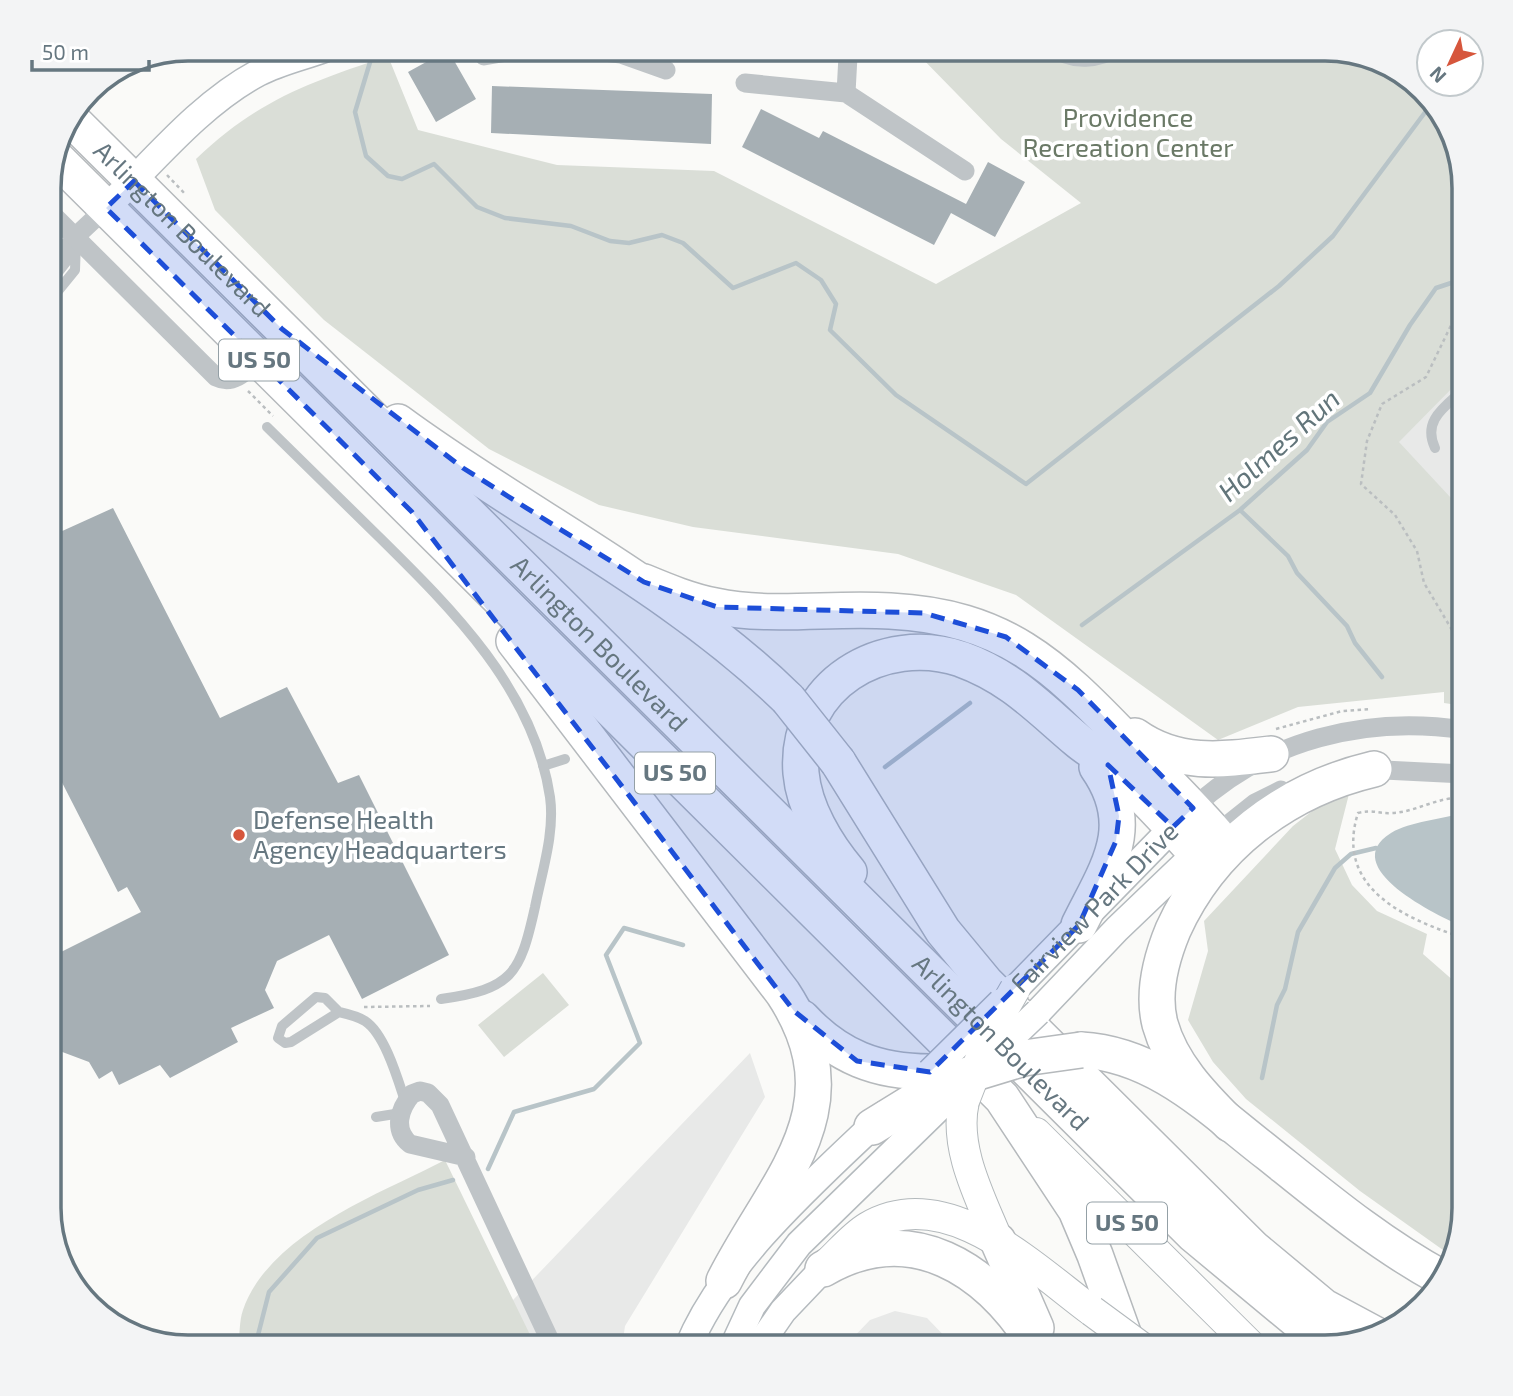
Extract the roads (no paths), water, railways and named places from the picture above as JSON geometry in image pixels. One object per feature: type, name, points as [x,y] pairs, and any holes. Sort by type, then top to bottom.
[{"type":"highway","name":"Arlington Boulevard","points":[[79,124],[143,171],[282,329],[1194,1235]]},
{"type":"highway","name":"Arlington Boulevard","points":[[64,166],[1002,1098]]},
{"type":"highway","points":[[106,208],[120,205],[133,208],[457,530],[528,574]]},
{"type":"highway","points":[[282,329],[350,386],[463,468],[645,582],[742,656],[788,699],[838,762],[943,931],[986,983],[1253,1248],[1324,1307],[1363,1328]]},
{"type":"highway","points":[[412,512],[561,701],[794,1011],[815,1032],[857,1061],[954,1083]]},
{"type":"highway","points":[[645,582],[717,607],[764,611],[900,611],[946,617],[1006,637],[1043,660],[1093,705],[1155,750],[1215,760],[1271,754]]},
{"type":"highway","points":[[964,1007],[932,958],[861,886],[829,844],[806,796],[801,774],[803,737],[816,710],[842,677],[877,658],[910,652],[959,659],[993,673],[1028,694],[1078,742],[1183,818]]},
{"type":"highway","points":[[1093,705],[1206,844]]},
{"type":"highway","points":[[1078,742],[1107,782],[1115,798],[1119,816],[1110,862],[1079,925]]},
{"type":"highway","points":[[1230,1124],[1194,1086],[1166,1042],[1159,1021],[1157,997],[1165,949],[1199,883],[1221,854],[1248,830],[1314,787],[1374,769]]},
{"type":"highway","points":[[724,1281],[784,1179],[810,1122],[815,1080],[812,1057],[794,1011]]},
{"type":"highway","points":[[872,1127],[954,1083],[1024,1058],[1082,1051],[1107,1052],[1156,1070],[1340,1210],[1434,1272]]},
{"type":"highway","points":[[1002,1098],[1076,1210],[1096,1255],[1124,1335]]},
{"type":"highway","points":[[1340,1210],[1423,1287]]},
{"type":"highway","points":[[1194,1235],[1315,1335]]},
{"type":"highway","points":[[998,1241],[1039,1335]]},
{"type":"highway","points":[[823,1269],[845,1256],[871,1250],[897,1247],[929,1252],[967,1271],[988,1289],[1027,1335]]},
{"type":"main road","points":[[106,208],[231,91],[280,62]]},
{"type":"main road","name":"Fairview Park Drive","points":[[954,1083],[1015,989],[1183,818]]},
{"type":"main road","name":"Fairview Park Drive","points":[[739,1335],[752,1307],[799,1244],[954,1083],[1038,1012],[1117,929],[1206,844]]},
{"type":"main road","points":[[998,1241],[964,1146],[962,1119],[954,1083],[1015,989]]},
{"type":"main road","name":"Arlington Boulevard","points":[[1002,1098],[1240,1335]]},
{"type":"main road","points":[[694,1335],[724,1281],[785,1214],[872,1127]]},
{"type":"main road","points":[[766,1335],[783,1311],[868,1227],[906,1216],[946,1218],[964,1223],[998,1241],[1125,1335]]},
{"type":"main road","name":"Arlington Boulevard","points":[[1194,1235],[1294,1335]]},
{"type":"street","points":[[846,93],[848,61]]},
{"type":"street","points":[[641,62],[666,71]]},
{"type":"street","points":[[745,83],[846,93],[965,170]]},
{"type":"street","points":[[75,237],[106,208]]},
{"type":"street","points":[[62,224],[216,377],[224,380],[235,378],[258,359]]},
{"type":"street","name":"Fairview Park Drive","points":[[1183,818],[1225,780],[1271,754],[1321,736],[1391,726],[1452,729]]},
{"type":"street","name":"Fairview Park Drive","points":[[1206,844],[1255,803],[1292,785],[1323,775],[1374,769],[1452,773]]},
{"type":"street","points":[[466,1157],[410,1144],[403,1138],[399,1128],[403,1107],[420,1091],[436,1098],[466,1157],[548,1335]]},
{"type":"lane","points":[[1079,61],[1100,61]]},
{"type":"lane","points":[[62,244],[75,237]]},
{"type":"lane","points":[[62,254],[75,237]]},
{"type":"lane","points":[[62,267],[75,237]]},
{"type":"lane","points":[[62,286],[75,270],[75,237]]},
{"type":"lane","points":[[1435,447],[1429,435],[1430,422],[1451,401]]},
{"type":"lane","points":[[267,427],[431,589],[473,638],[505,682],[535,742],[543,766],[550,798],[550,832],[524,951],[516,967],[499,983],[479,994],[446,998]]},
{"type":"lane","points":[[543,766],[565,759]]},
{"type":"lane","points":[[339,1012],[291,1042],[285,1043],[278,1038],[282,1026],[316,997],[325,999],[339,1012],[357,1017],[371,1027],[393,1065],[403,1107],[376,1117]]},
{"type":"waterway","points":[[370,62],[355,112],[366,156],[388,176],[402,179],[434,164],[477,207],[505,218],[571,226],[610,241],[629,243],[662,235],[683,243],[733,288],[796,263],[821,280],[836,304],[830,330],[896,395],[1026,484],[1279,286],[1333,236],[1426,112]]},
{"type":"waterway","name":"Holmes Run","points":[[1082,625],[1240,510],[1307,450],[1327,422],[1370,393],[1410,325],[1436,288],[1451,283]]},
{"type":"waterway","points":[[1240,510],[1288,556],[1297,573],[1347,626],[1355,643],[1382,677]]},
{"type":"waterway","name":"Holmes Run","points":[[885,767],[970,703]]},
{"type":"waterway","points":[[1262,1078],[1277,1005],[1285,989],[1298,932],[1335,868],[1351,854],[1376,848]]},
{"type":"waterway","name":"Holmes Run","points":[[488,1169],[514,1112],[594,1089],[640,1043],[606,955],[624,928],[683,945]]},
{"type":"waterway","name":"Holmes Run","points":[[258,1335],[269,1292],[317,1238],[418,1190],[453,1180]]},
{"type":"place","name":"Defense Health Agency Headquarters","points":[[239,835]]},
{"type":"park label","name":"Providence Recreation Center","points":[[1128,133]]}]
